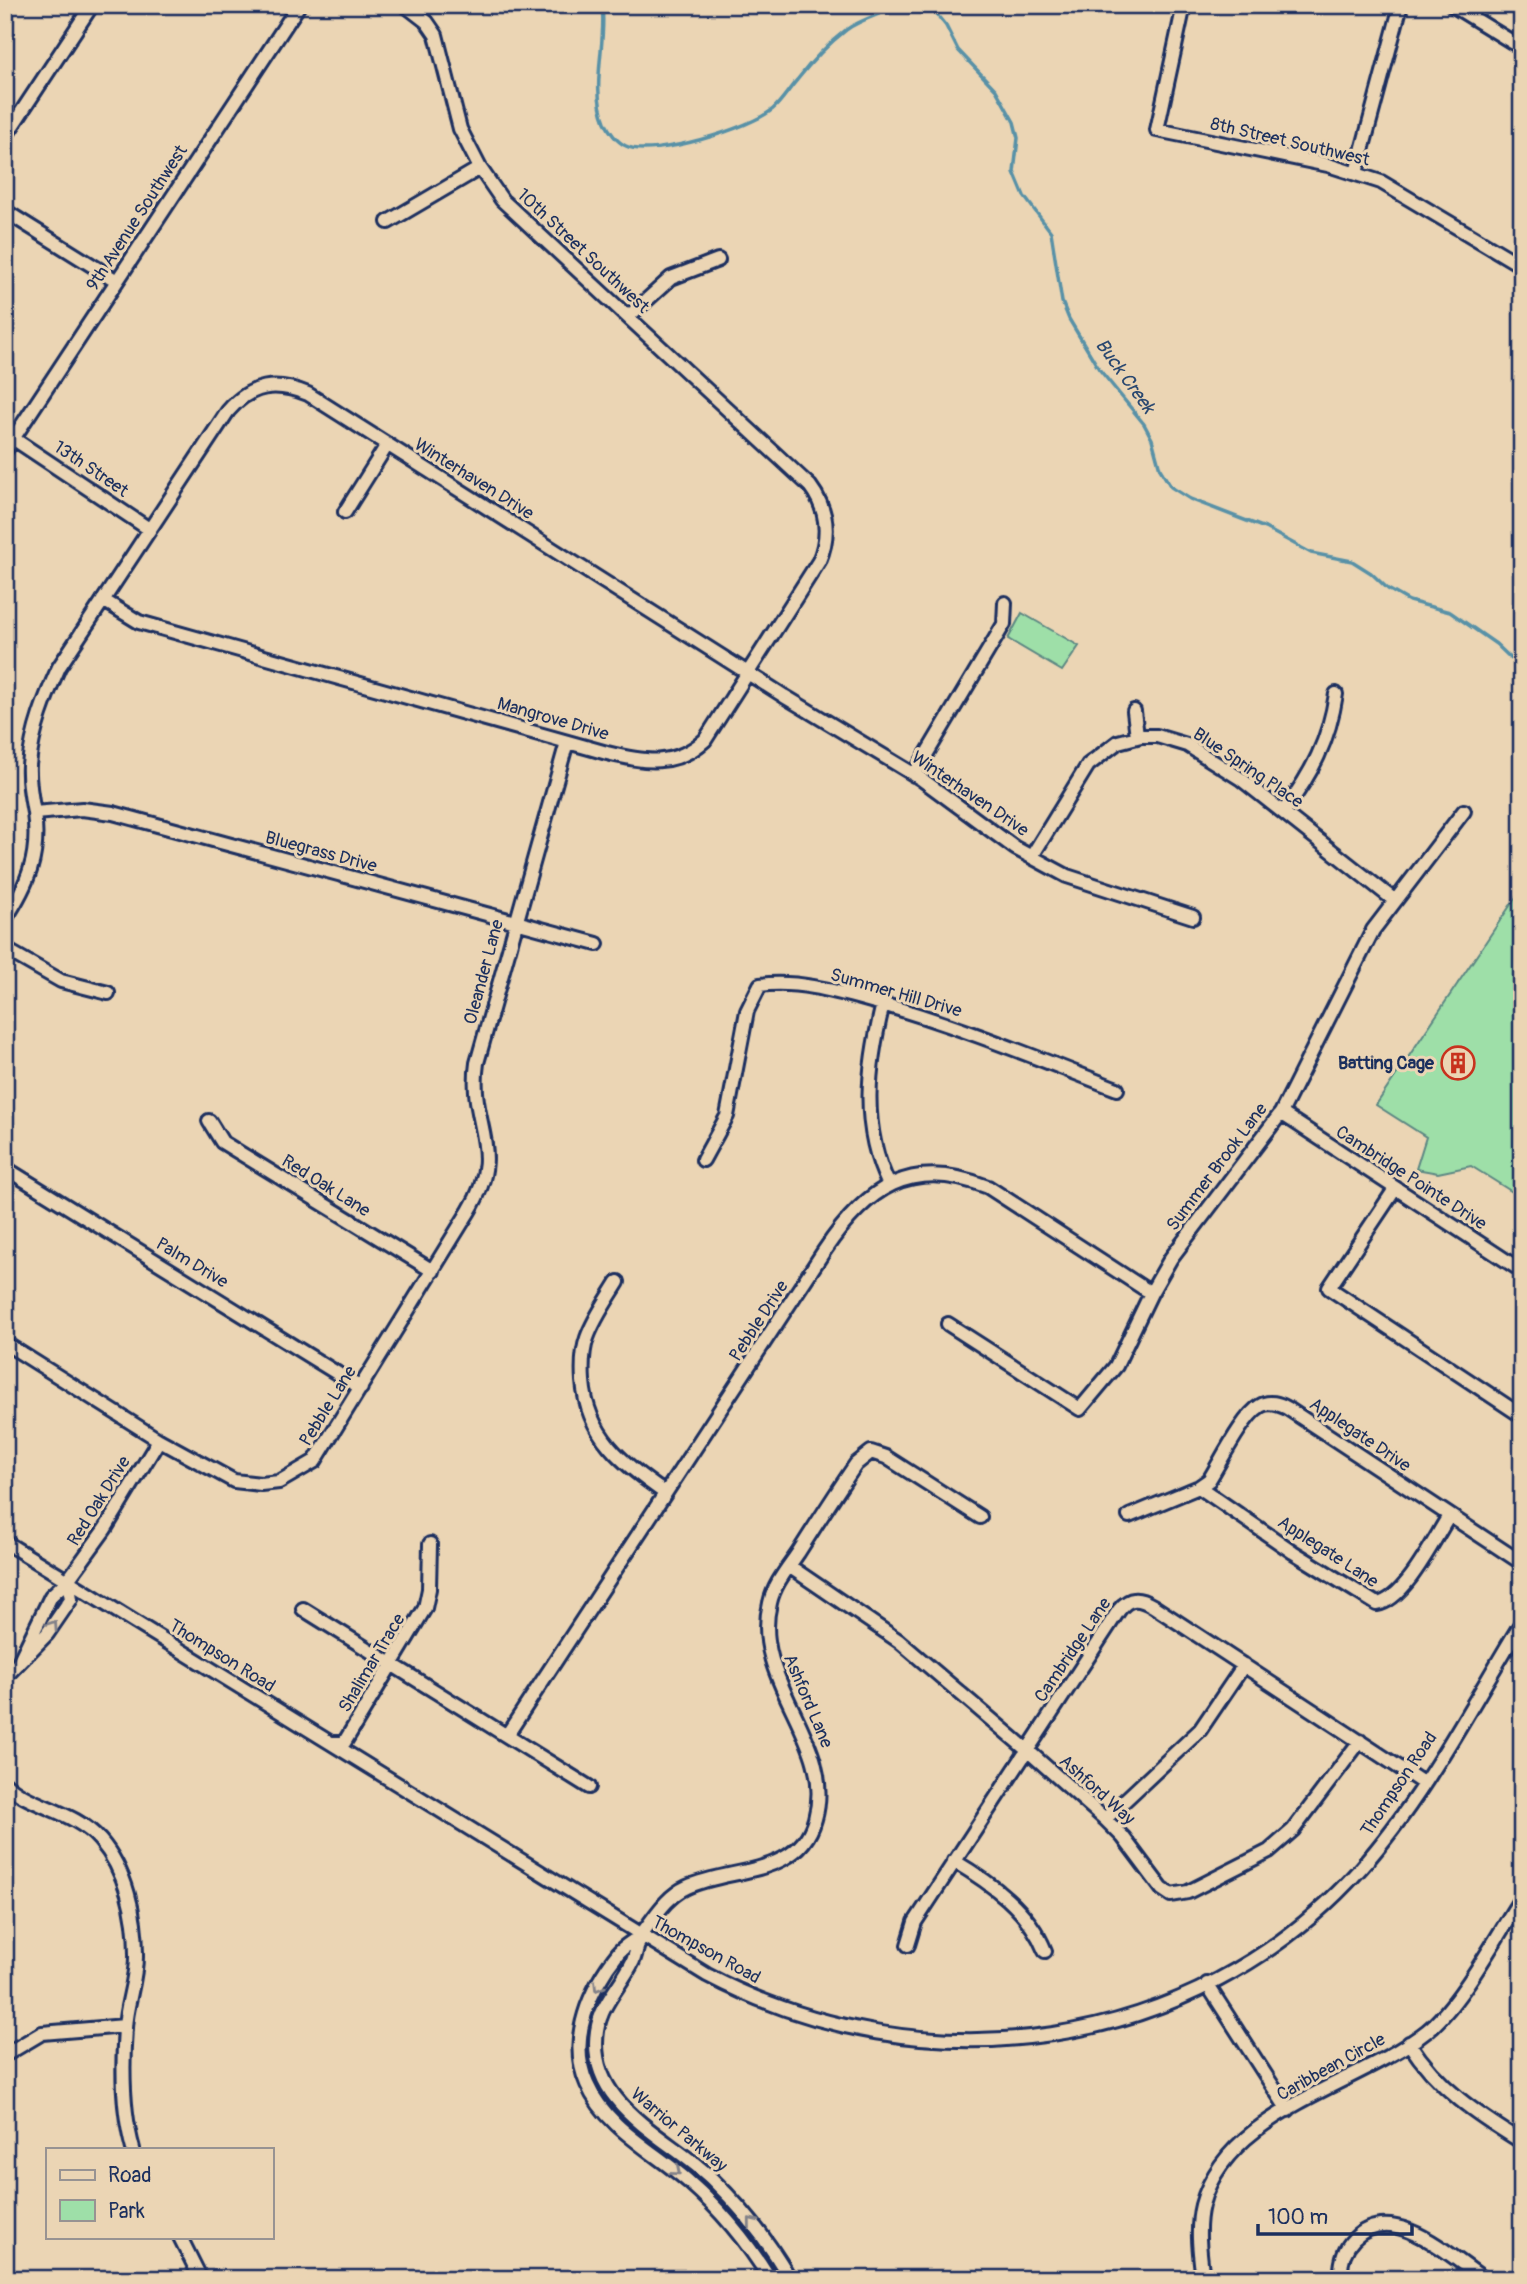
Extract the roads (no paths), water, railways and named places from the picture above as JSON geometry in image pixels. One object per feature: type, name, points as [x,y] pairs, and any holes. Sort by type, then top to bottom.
[{"type":"street","points":[[5,137],[92,5]]},
{"type":"street","name":"9th Avenue Southwest","points":[[5,451],[299,5]]},
{"type":"street","name":"10th Street Southwest","points":[[405,5],[420,15],[436,35],[460,129],[480,168],[515,214],[804,480]]},
{"type":"street","name":"8th Street Southwest","points":[[1184,5],[1157,130],[1356,173],[1397,190],[1522,266]]},
{"type":"street","points":[[1356,173],[1401,5]]},
{"type":"street","points":[[1452,5],[1522,48]]},
{"type":"street","points":[[388,222],[480,168]]},
{"type":"street","points":[[5,211],[117,281]]},
{"type":"street","points":[[628,317],[671,278],[718,260]]},
{"type":"street","name":"Winterhaven Drive","points":[[5,919],[28,881],[35,860],[29,762],[42,709],[60,667],[228,411],[241,397],[257,388],[281,386],[308,394],[914,775],[1015,848],[1067,876],[1193,917]]},
{"type":"street","name":"13th Street","points":[[14,439],[149,529]]},
{"type":"street","points":[[345,513],[387,445]]},
{"type":"street","name":"Mangrove Drive","points":[[103,600],[139,622],[567,742],[642,761],[666,761],[682,757],[705,740],[810,578],[826,544],[825,518],[820,502],[804,480]]},
{"type":"street","points":[[914,775],[1004,624],[1005,603]]},
{"type":"street","points":[[1284,811],[1307,781],[1323,750],[1336,694]]},
{"type":"street","points":[[1032,856],[1088,765],[1118,742],[1137,736],[1134,711]]},
{"type":"street","name":"Blue Spring Place","points":[[1137,736],[1175,740],[1188,746],[1284,811],[1394,900]]},
{"type":"street","name":"Oleander Lane","points":[[469,1212],[482,1185],[488,1157],[474,1095],[477,1063],[567,742]]},
{"type":"street","name":"Bluegrass Drive","points":[[34,813],[82,808],[113,813],[515,924],[597,944]]},
{"type":"street","name":"Summer Brook Lane","points":[[948,1324],[1080,1409],[1095,1395],[1116,1366],[1151,1293],[1181,1245],[1281,1113],[1355,959],[1394,900],[1464,811]]},
{"type":"street","points":[[5,949],[61,981],[108,993]]},
{"type":"street","name":"Summer Hill Drive","points":[[703,1160],[727,1116],[747,1011],[760,985],[773,982],[883,1004],[1117,1089]]},
{"type":"street","points":[[883,1004],[871,1061],[869,1106],[874,1146],[889,1185]]},
{"type":"street","name":"Cambridge Pointe Drive","points":[[1281,1113],[1522,1271]]},
{"type":"street","name":"Red Oak Lane","points":[[209,1121],[222,1142],[433,1271]]},
{"type":"street","name":"Palm Drive","points":[[5,1168],[361,1388]]},
{"type":"street","name":"Pebble Drive","points":[[507,1735],[841,1227],[864,1201],[889,1185],[934,1175],[962,1179],[988,1187],[1151,1293]]},
{"type":"street","points":[[1395,1189],[1329,1289],[1522,1416]]},
{"type":"street","name":"Pebble Lane","points":[[5,1343],[159,1440],[234,1482],[279,1482],[315,1461],[469,1212]]},
{"type":"street","points":[[618,1282],[596,1317],[584,1348],[582,1371],[586,1404],[600,1437],[614,1454],[665,1493]]},
{"type":"street","name":"Applegate Drive","points":[[1199,1487],[1209,1480],[1249,1417],[1259,1406],[1273,1403],[1287,1408],[1522,1563]]},
{"type":"street","name":"Red Oak Drive","points":[[68,1580],[115,1513],[159,1440]]},
{"type":"street","name":"Ashford Lane","points":[[641,1935],[675,1894],[687,1887],[758,1869],[785,1858],[800,1847],[815,1821],[819,1800],[818,1769],[773,1668],[766,1640],[772,1595],[856,1464],[871,1452],[886,1457],[979,1517]]},
{"type":"street","points":[[1129,1516],[1199,1487]]},
{"type":"street","name":"Applegate Lane","points":[[1199,1487],[1293,1552],[1377,1604],[1391,1599],[1402,1587],[1449,1516]]},
{"type":"street","name":"Thompson Road","points":[[5,1542],[707,1975],[760,2000],[830,2024],[903,2038],[983,2042],[1060,2034],[1130,2016],[1207,1984],[1262,1953],[1331,1898],[1380,1846],[1423,1783],[1522,1622]]},
{"type":"street","name":"Shalimar Trace","points":[[331,1743],[344,1743],[394,1663],[428,1600],[430,1545]]},
{"type":"street","name":"Ashford Way","points":[[789,1566],[900,1641],[1027,1750],[1124,1837],[1162,1889],[1171,1895],[1180,1895],[1269,1851],[1287,1835],[1360,1741]]},
{"type":"street","points":[[5,1676],[47,1634],[71,1599],[68,1580]]},
{"type":"street","name":"Cambridge Lane","points":[[908,1945],[915,1922],[1126,1602],[1140,1598],[1423,1783]]},
{"type":"street","points":[[303,1609],[394,1663],[589,1787]]},
{"type":"street","points":[[1510,1642],[1522,1650]]},
{"type":"street","points":[[1105,1818],[1200,1730],[1244,1665]]},
{"type":"street","points":[[5,1783],[85,1825],[99,1838],[120,1868],[127,1889],[136,1955],[125,2026],[123,2116],[133,2148]]},
{"type":"street","points":[[954,1861],[1012,1903],[1038,1934],[1045,1951]]},
{"type":"street","name":"Caribbean Circle","points":[[1203,2279],[1199,2234],[1202,2206],[1211,2181],[1223,2161],[1241,2142],[1288,2110],[1409,2043],[1443,2015],[1522,1897]]},
{"type":"street","name":"Warrior Parkway","points":[[641,1935],[620,1952],[582,2021],[580,2052],[586,2083],[612,2120],[711,2203],[740,2234],[770,2279]]},
{"type":"street","name":"Warrior Parkway","points":[[641,1935],[633,1961],[599,2019],[597,2057],[605,2084],[626,2110],[683,2155],[726,2194],[766,2240],[790,2279]]},
{"type":"street","points":[[1207,1984],[1288,2110]]},
{"type":"street","points":[[5,2055],[42,2033],[125,2026]]},
{"type":"street","points":[[1409,2043],[1433,2077],[1453,2097],[1522,2143]]},
{"type":"street","points":[[1341,2279],[1342,2259],[1351,2242],[1368,2229],[1386,2225],[1412,2232],[1484,2279]]},
{"type":"street","points":[[180,2238],[201,2279]]},
{"type":"waterway","name":"Buck Creek","points":[[602,5],[599,79],[601,108],[616,139],[626,146],[639,149],[701,140],[761,117],[776,106],[814,60],[839,35],[858,23],[899,5]]},
{"type":"waterway","name":"Buck Creek","points":[[929,5],[946,26],[958,50],[996,90],[1014,122],[1018,138],[1014,172],[1024,196],[1051,232],[1062,302],[1069,319],[1099,369],[1144,424],[1152,439],[1160,469],[1171,487],[1190,499],[1265,528],[1311,553],[1352,561],[1371,573],[1388,589],[1409,601],[1450,612],[1496,644],[1522,669]]},
{"type":"place","name":"Batting Cage","points":[[1458,1063]]}]
